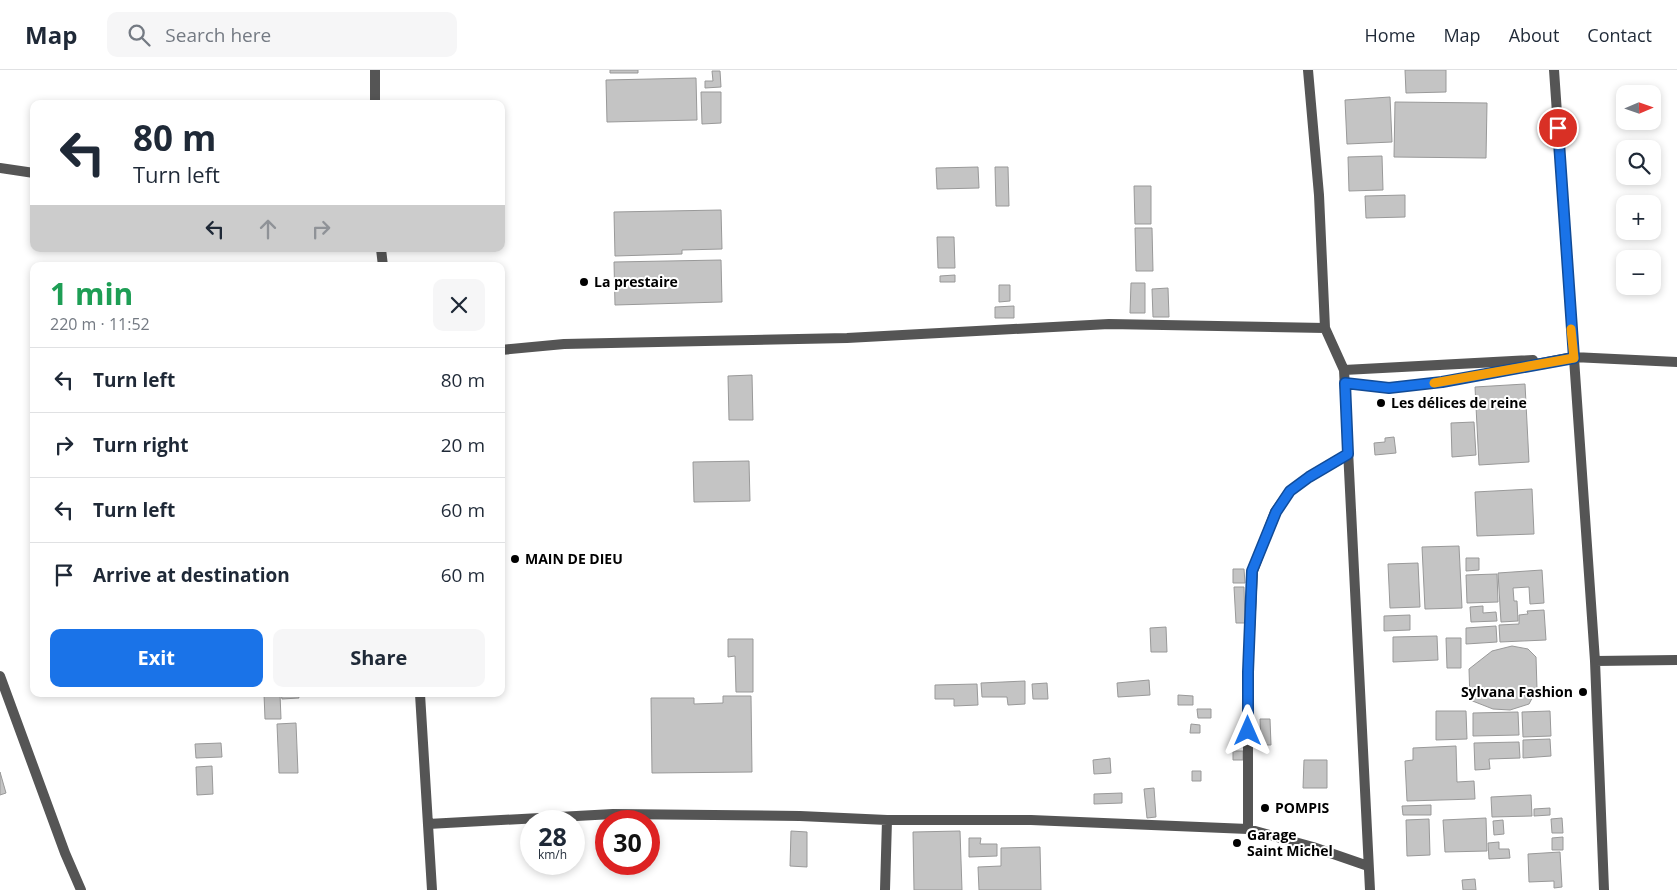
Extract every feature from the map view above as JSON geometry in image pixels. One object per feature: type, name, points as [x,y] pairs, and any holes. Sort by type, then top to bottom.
[{"type":"street","points":[[374,70],[375,100]]},
{"type":"street","points":[[1308,70],[1319,196],[1324,328],[1344,370],[1345,383],[1370,890]]},
{"type":"street","points":[[1554,70],[1595,661],[1604,890]]},
{"type":"street","points":[[0,168],[30,172]]},
{"type":"street","points":[[505,350],[564,344],[846,338],[1109,324],[1324,328]]},
{"type":"street","points":[[1344,370],[1574,358],[1677,362]]},
{"type":"street","points":[[1345,383],[1389,388],[1442,382],[1574,358]]},
{"type":"street","points":[[1248,829],[1248,672],[1252,571],[1276,512],[1290,491],[1309,477],[1348,454]]},
{"type":"street","points":[[1595,661],[1677,660]]},
{"type":"street","points":[[0,676],[80,890]]},
{"type":"street","points":[[420,697],[432,890]]},
{"type":"street","points":[[428,824],[613,814],[800,816],[887,820],[1031,820],[1248,829],[1313,847],[1368,866]]},
{"type":"street","points":[[885,890],[887,820]]},
{"type":"building","points":[[610,70],[638,70],[638,73],[610,73]]},
{"type":"building","points":[[1405,70],[1446,70],[1446,92],[1406,93]]},
{"type":"building","points":[[712,71],[720,71],[721,87],[705,88],[705,81],[713,81]]},
{"type":"building","points":[[696,78],[697,120],[607,122],[606,80]]},
{"type":"building","points":[[701,92],[721,92],[721,123],[702,124]]},
{"type":"building","points":[[1390,97],[1392,142],[1347,144],[1345,100]]},
{"type":"building","points":[[1395,102],[1487,103],[1486,158],[1394,157]]},
{"type":"building","points":[[1382,156],[1383,190],[1349,191],[1348,157]]},
{"type":"building","points":[[978,167],[979,188],[937,189],[936,168]]},
{"type":"building","points":[[995,167],[1008,167],[1009,206],[996,206]]},
{"type":"building","points":[[1134,186],[1151,186],[1151,224],[1135,224]]},
{"type":"building","points":[[1405,195],[1405,217],[1366,218],[1365,196]]},
{"type":"building","points":[[721,210],[722,249],[682,250],[682,254],[615,256],[614,212]]},
{"type":"building","points":[[1135,228],[1152,228],[1153,271],[1136,271]]},
{"type":"building","points":[[937,237],[954,237],[955,268],[938,268]]},
{"type":"building","points":[[721,260],[722,302],[615,305],[614,262]]},
{"type":"building","points":[[955,275],[955,282],[940,282],[940,276]]},
{"type":"building","points":[[1131,283],[1145,283],[1145,313],[1130,313]]},
{"type":"building","points":[[999,285],[1010,285],[1010,301],[999,302]]},
{"type":"building","points":[[1168,288],[1169,317],[1153,317],[1152,289]]},
{"type":"building","points":[[1014,306],[1014,318],[995,318],[995,307]]},
{"type":"building","points":[[752,375],[753,420],[729,420],[728,376]]},
{"type":"building","points":[[1525,384],[1529,462],[1479,465],[1475,387]]},
{"type":"building","points":[[1474,422],[1476,455],[1452,457],[1451,423]]},
{"type":"building","points":[[1394,437],[1396,453],[1375,455],[1374,443],[1385,442],[1385,438]]},
{"type":"building","points":[[749,461],[750,501],[694,502],[693,462]]},
{"type":"building","points":[[1532,489],[1534,534],[1477,536],[1475,492]]},
{"type":"building","points":[[1459,546],[1462,608],[1425,609],[1422,547]]},
{"type":"building","points":[[1466,558],[1479,558],[1479,570],[1466,571]]},
{"type":"building","points":[[1418,563],[1420,607],[1390,608],[1388,564]]},
{"type":"building","points":[[1233,569],[1244,569],[1245,583],[1233,583]]},
{"type":"building","points":[[1542,570],[1544,603],[1530,604],[1529,587],[1513,588],[1514,601],[1517,601],[1518,621],[1501,622],[1498,573]]},
{"type":"building","points":[[1497,574],[1498,602],[1467,603],[1466,575]]},
{"type":"building","points":[[1234,587],[1244,587],[1245,623],[1236,623]]},
{"type":"building","points":[[1483,606],[1483,613],[1496,612],[1497,621],[1471,622],[1470,607]]},
{"type":"building","points":[[1544,610],[1546,640],[1500,642],[1499,625],[1519,624],[1519,615],[1528,614],[1527,611]]},
{"type":"building","points":[[1410,615],[1410,630],[1384,631],[1384,616]]},
{"type":"building","points":[[1496,626],[1497,642],[1466,644],[1466,628]]},
{"type":"building","points":[[1166,627],[1167,652],[1151,652],[1150,628]]},
{"type":"building","points":[[1437,636],[1438,660],[1393,662],[1393,637]]},
{"type":"building","points":[[1446,638],[1461,638],[1461,668],[1447,668]]},
{"type":"building","points":[[728,639],[753,639],[753,692],[736,692],[735,656],[728,657]]},
{"type":"building","points":[[1512,646],[1528,649],[1536,657],[1537,689],[1529,704],[1510,710],[1493,709],[1470,700],[1469,669],[1492,651]]},
{"type":"building","points":[[1149,680],[1150,695],[1118,697],[1117,683]]},
{"type":"building","points":[[1025,681],[1025,704],[1008,705],[1007,697],[982,697],[981,683]]},
{"type":"building","points":[[1047,683],[1048,699],[1033,699],[1032,684]]},
{"type":"building","points":[[977,684],[978,705],[954,706],[954,699],[935,699],[935,685]]},
{"type":"building","points":[[1178,695],[1193,696],[1193,705],[1178,705]]},
{"type":"building","points":[[723,696],[751,696],[752,772],[652,773],[651,698],[694,698],[694,704],[723,703]]},
{"type":"building","points":[[264,697],[280,697],[281,719],[265,719]]},
{"type":"building","points":[[282,697],[299,698],[282,699]]},
{"type":"building","points":[[1197,709],[1211,709],[1211,718],[1198,718]]},
{"type":"building","points":[[1436,711],[1466,711],[1467,739],[1436,740]]},
{"type":"building","points":[[1550,711],[1551,736],[1523,737],[1522,712]]},
{"type":"building","points":[[1518,712],[1519,735],[1473,736],[1473,713]]},
{"type":"building","points":[[1260,719],[1270,719],[1271,745],[1261,745]]},
{"type":"building","points":[[296,723],[298,773],[279,773],[277,724]]},
{"type":"building","points":[[1191,724],[1200,725],[1200,733],[1190,733]]},
{"type":"building","points":[[1550,739],[1551,756],[1523,758],[1523,740]]},
{"type":"building","points":[[1519,742],[1520,758],[1489,759],[1490,769],[1475,770],[1474,743]]},
{"type":"building","points":[[221,743],[222,757],[196,758],[195,744]]},
{"type":"building","points":[[1456,746],[1457,782],[1474,781],[1475,799],[1407,801],[1405,761],[1413,760],[1413,748]]},
{"type":"building","points":[[1233,751],[1243,751],[1243,760],[1233,760]]},
{"type":"building","points":[[1110,758],[1111,773],[1094,774],[1093,760]]},
{"type":"building","points":[[1304,760],[1327,760],[1327,788],[1303,788]]},
{"type":"building","points":[[212,766],[213,794],[197,795],[196,767]]},
{"type":"building","points":[[1192,771],[1201,771],[1201,781],[1192,781]]},
{"type":"building","points":[[0,772],[6,793],[0,795]]},
{"type":"building","points":[[1154,788],[1156,817],[1147,818],[1144,789]]},
{"type":"building","points":[[1122,793],[1122,803],[1094,804],[1094,794]]},
{"type":"building","points":[[1531,795],[1532,816],[1492,817],[1491,797]]},
{"type":"building","points":[[1431,805],[1431,815],[1403,815],[1402,806]]},
{"type":"building","points":[[1550,808],[1550,815],[1534,816],[1534,809]]},
{"type":"building","points":[[1486,818],[1487,851],[1445,852],[1443,820]]},
{"type":"building","points":[[1562,818],[1563,833],[1552,833],[1551,819]]},
{"type":"building","points":[[1429,819],[1430,855],[1407,856],[1406,820]]},
{"type":"building","points":[[1503,820],[1504,834],[1494,835],[1493,821]]},
{"type":"building","points":[[791,831],[807,832],[807,867],[790,866]]},
{"type":"building","points":[[960,831],[962,890],[914,890],[913,832]]},
{"type":"building","points":[[1563,837],[1563,850],[1552,850],[1552,838]]},
{"type":"building","points":[[969,838],[981,838],[980,844],[997,844],[997,856],[969,857]]},
{"type":"building","points":[[1499,842],[1499,849],[1509,849],[1510,858],[1489,859],[1488,843]]},
{"type":"building","points":[[1040,847],[1041,890],[979,890],[978,867],[1001,866],[1001,848]]},
{"type":"building","points":[[1560,852],[1562,887],[1554,888],[1554,881],[1529,882],[1528,854]]},
{"type":"building","points":[[1475,879],[1476,890],[1463,890],[1462,880]]},
{"type":"slow traffic","points":[[1434,383],[1574,358],[1571,329]]},
{"type":"place","name":"La prestaire","points":[[584,282]]},
{"type":"place","name":"Les délices de reine","points":[[1381,403]]},
{"type":"place","name":"MAIN DE DIEU","points":[[515,559]]},
{"type":"place","name":"Sylvana Fashion","points":[[1583,692]]},
{"type":"place","name":"POMPIS","points":[[1265,808]]},
{"type":"place","name":"Garage Saint Michel","points":[[1237,843]]},
{"type":"route","points":[[1248,731],[1252,571],[1276,512],[1290,491],[1309,477],[1348,454],[1345,383],[1389,388],[1442,382],[1574,358],[1558,128]]}]
